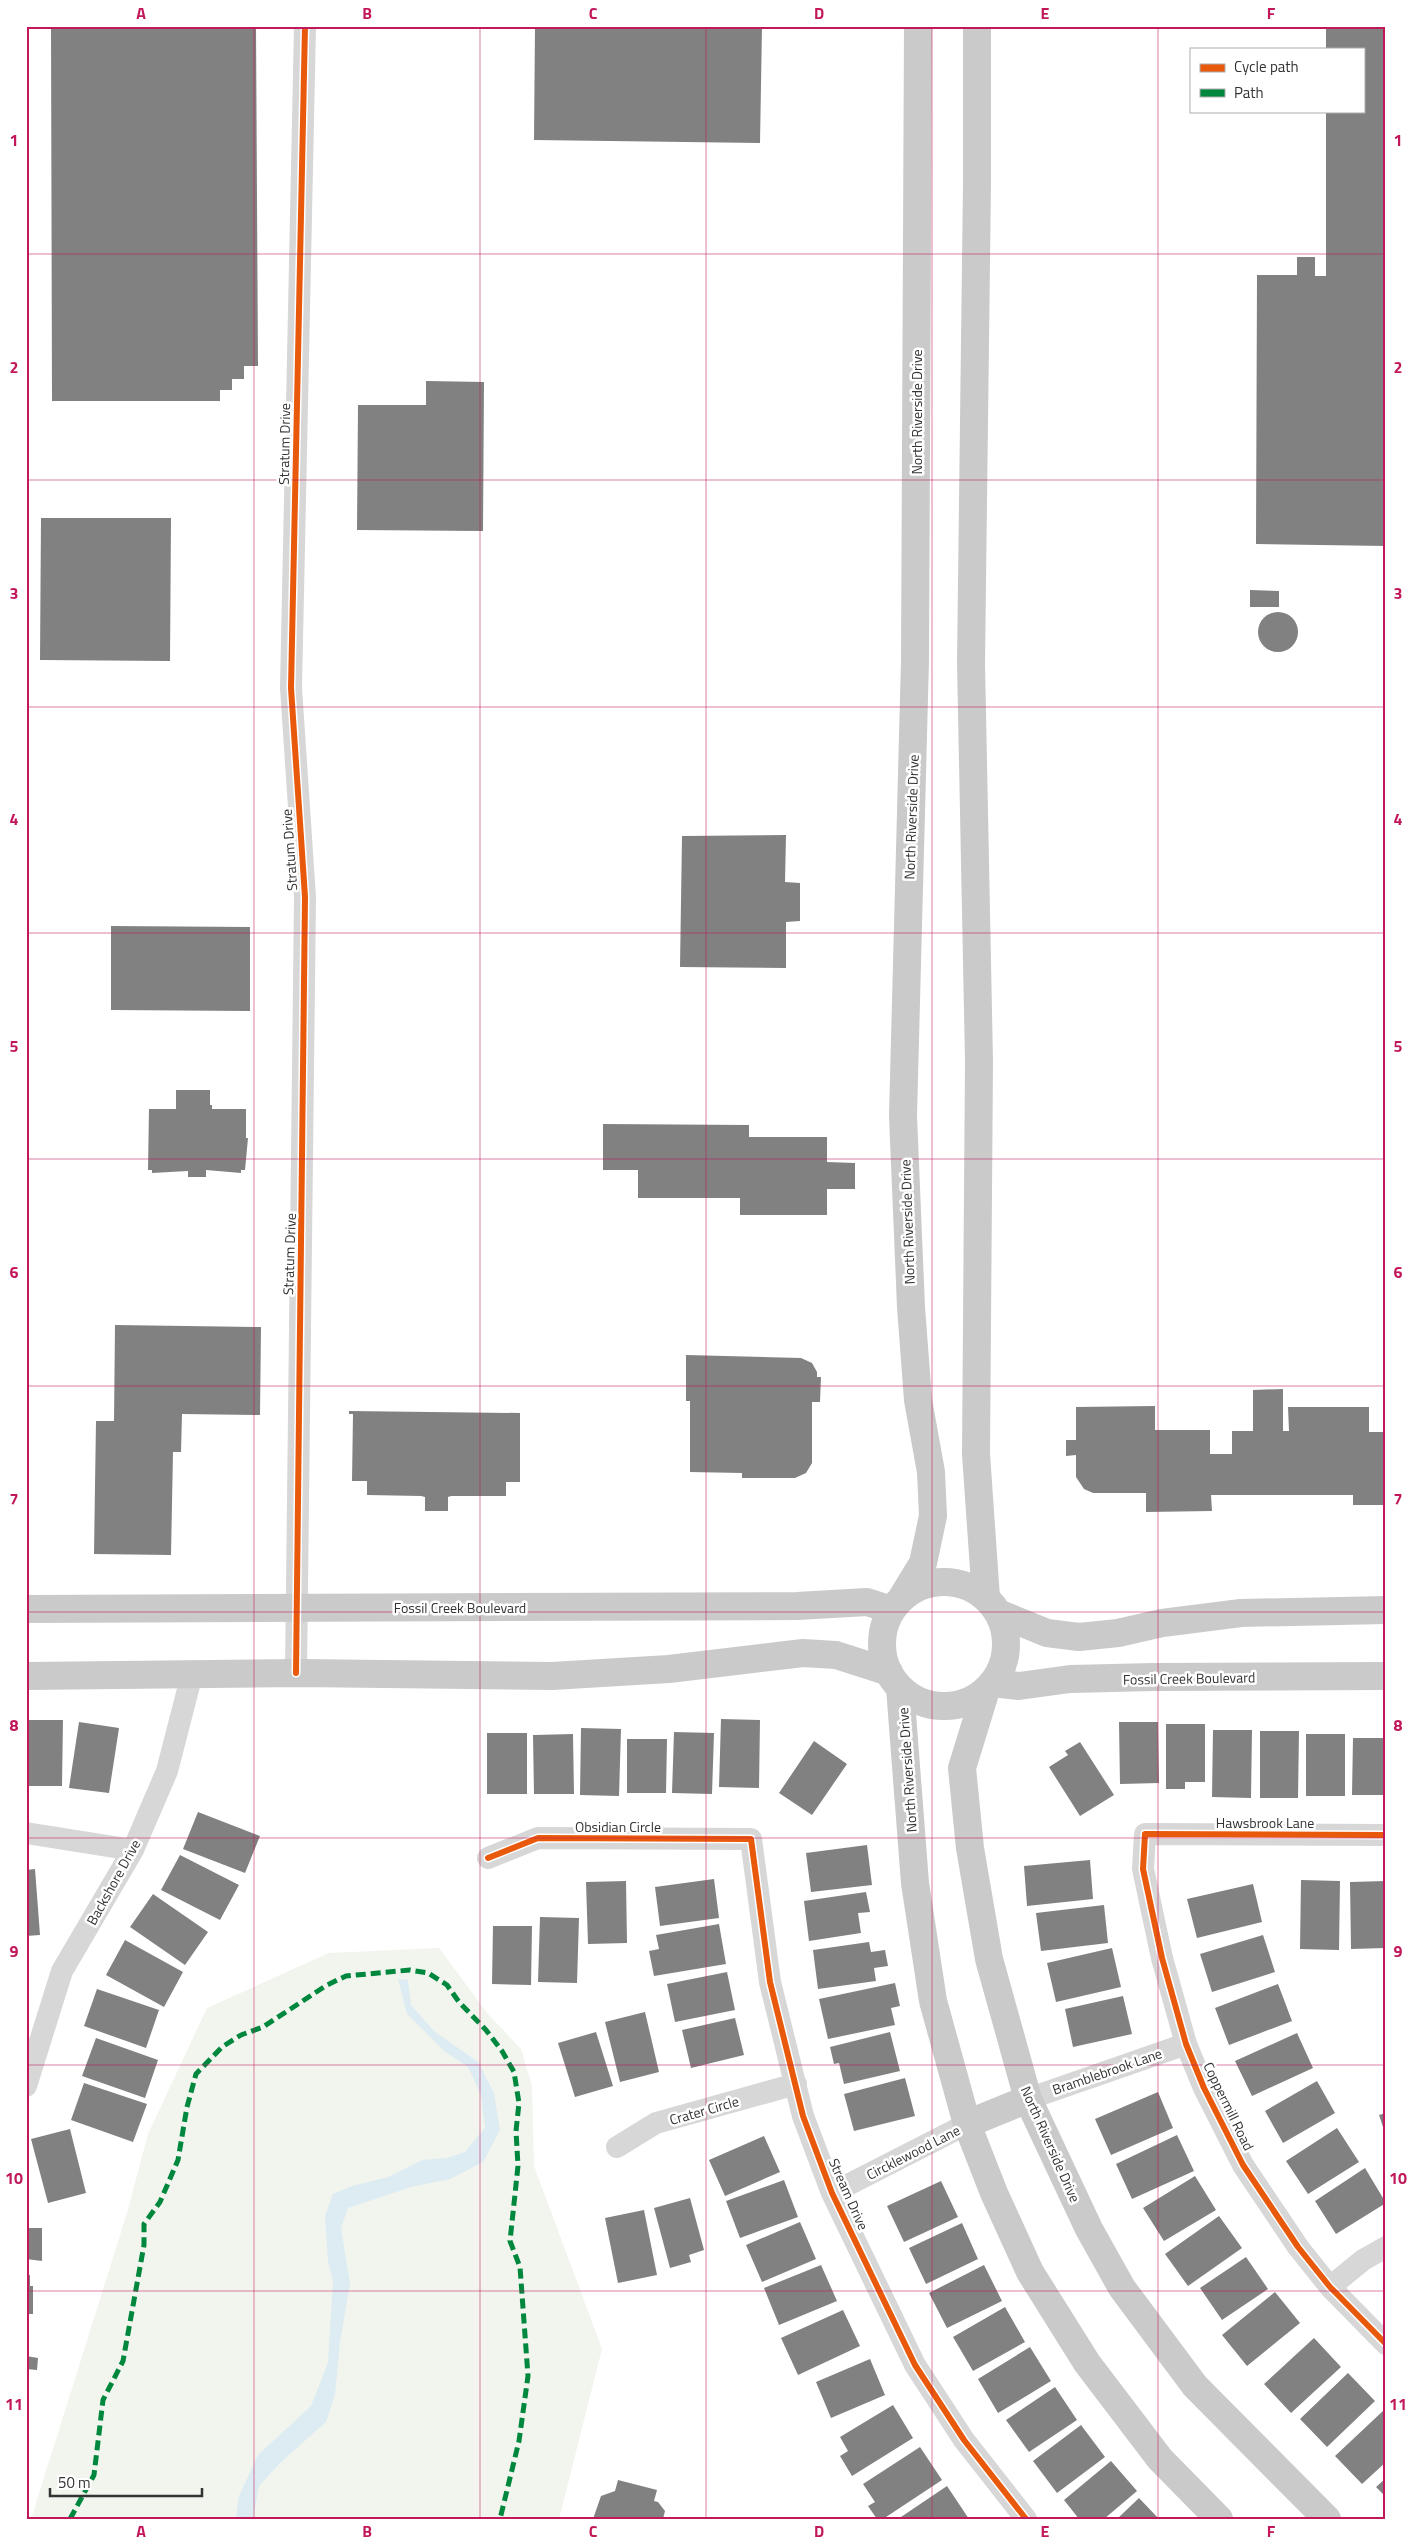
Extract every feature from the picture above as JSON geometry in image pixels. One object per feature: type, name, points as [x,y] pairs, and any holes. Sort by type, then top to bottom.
[{"type":"main road","name":"North Riverside Drive","points":[[896,1604],[923,1563],[933,1516],[932,1472],[918,1400],[911,1307],[903,1116],[915,660],[918,26]]},
{"type":"main road","points":[[26,1676],[296,1673],[552,1676],[669,1669],[803,1653],[836,1655],[894,1680],[916,1699],[933,1705],[952,1705],[970,1700],[989,1687],[1000,1671],[1006,1650],[1004,1627],[992,1606],[976,1454],[979,1061],[971,663],[977,190],[977,26]]},
{"type":"main road","points":[[894,1680],[883,1657],[882,1640],[884,1624],[896,1604],[916,1588],[934,1582],[953,1582],[971,1588],[992,1606],[1047,1633],[1079,1637],[1118,1633],[1162,1623],[1241,1613],[1386,1610]]},
{"type":"main road","name":"Fossil Creek Boulevard","points":[[26,1609],[797,1606],[867,1602],[896,1604]]},
{"type":"main road","name":"Fossil Creek Boulevard","points":[[989,1687],[1019,1686],[1070,1679],[1386,1676]]},
{"type":"main road","name":"North Riverside Drive","points":[[894,1680],[918,1902],[933,2000],[967,2124],[994,2193],[1030,2272],[1087,2363],[1160,2459],[1219,2519]]},
{"type":"main road","name":"North Riverside Drive","points":[[989,1687],[962,1768],[970,1848],[989,1959],[1028,2099],[1089,2229],[1122,2288],[1195,2386],[1327,2519]]},
{"type":"main road","points":[[967,2124],[1028,2099]]},
{"type":"street","name":"Stratum Drive","points":[[296,1673],[305,897],[291,688],[305,26]]},
{"type":"street","name":"Backshore Drive","points":[[26,2086],[62,1971],[133,1850],[167,1771],[192,1674]]},
{"type":"street","points":[[26,1833],[133,1850]]},
{"type":"street","name":"Hawsbrook Lane","points":[[1145,1834],[1386,1835]]},
{"type":"street","name":"Coppermill Road","points":[[1145,1834],[1143,1869],[1146,1891],[1186,2044],[1204,2088],[1243,2165],[1293,2240],[1330,2287],[1386,2344]]},
{"type":"street","name":"Obsidian Circle","points":[[488,1858],[538,1838],[751,1839]]},
{"type":"street","name":"Stream Drive","points":[[751,1839],[770,1982],[803,2116],[832,2194],[916,2365],[964,2440],[1026,2519]]},
{"type":"street","name":"Bramblebrook Lane","points":[[1028,2099],[1186,2044]]},
{"type":"street","name":"Crater Circle","points":[[617,2147],[656,2123],[796,2084]]},
{"type":"street","name":"Circklewood Lane","points":[[832,2194],[967,2124]]},
{"type":"street","points":[[1330,2287],[1363,2260],[1386,2247]]},
{"type":"shaded area","points":[[439,1948],[488,2014],[521,2049],[532,2086],[534,2166],[602,2349],[559,2519],[31,2519],[127,2213],[148,2134],[207,2008],[329,1953]]},
{"type":"shaded area","points":[[398,1979],[408,1980],[411,2005],[434,2031],[478,2062],[494,2093],[500,2130],[483,2162],[450,2179],[411,2187],[348,2208],[341,2228],[350,2284],[340,2342],[335,2394],[326,2422],[281,2462],[259,2486],[253,2519],[236,2519],[239,2496],[258,2455],[311,2406],[328,2363],[333,2281],[328,2261],[325,2216],[333,2194],[352,2186],[388,2177],[422,2160],[447,2158],[465,2152],[485,2128],[481,2095],[468,2067],[444,2051],[407,2014]]},
{"type":"building","points":[[51,26],[256,27],[258,366],[244,366],[244,379],[232,379],[232,390],[220,390],[220,401],[52,401]]},
{"type":"building","points":[[535,26],[762,26],[760,143],[534,140]]},
{"type":"building","points":[[1326,26],[1386,26],[1386,546],[1256,544],[1257,275],[1297,275],[1297,257],[1315,257],[1315,276],[1326,276],[1326,112],[1364,112],[1364,48],[1326,48]]},
{"type":"building","points":[[426,381],[484,382],[483,531],[357,530],[358,405],[426,405]]},
{"type":"building","points":[[41,518],[171,518],[170,661],[40,660]]},
{"type":"building","points":[[1250,590],[1279,591],[1279,607],[1250,607]]},
{"type":"building","points":[[1282,612],[1289,615],[1295,621],[1298,632],[1297,640],[1289,649],[1282,652],[1274,652],[1267,649],[1259,640],[1258,628],[1261,621],[1270,613]]},
{"type":"building","points":[[786,835],[785,882],[800,883],[800,921],[786,922],[786,968],[680,967],[682,836]]},
{"type":"building","points":[[111,926],[250,927],[250,1011],[111,1010]]},
{"type":"building","points":[[176,1090],[210,1090],[210,1105],[212,1105],[212,1109],[246,1109],[246,1138],[248,1138],[245,1170],[241,1170],[241,1173],[206,1170],[206,1177],[188,1177],[188,1171],[152,1173],[152,1170],[148,1170],[149,1109],[176,1109]]},
{"type":"building","points":[[603,1124],[749,1125],[749,1137],[827,1137],[827,1162],[855,1163],[855,1189],[827,1189],[827,1215],[740,1215],[740,1198],[638,1198],[638,1170],[603,1170]]},
{"type":"building","points":[[115,1325],[261,1327],[260,1415],[182,1414],[181,1452],[173,1452],[171,1555],[94,1554],[96,1421],[114,1421]]},
{"type":"building","points":[[686,1355],[801,1358],[812,1363],[817,1372],[817,1377],[821,1377],[820,1402],[812,1402],[812,1463],[806,1473],[795,1478],[742,1478],[742,1473],[690,1472],[690,1401],[686,1401]]},
{"type":"building","points":[[1283,1389],[1283,1431],[1289,1431],[1288,1407],[1369,1407],[1369,1432],[1386,1432],[1386,1505],[1353,1505],[1353,1495],[1211,1495],[1212,1511],[1146,1512],[1146,1493],[1093,1493],[1084,1489],[1076,1477],[1076,1455],[1066,1456],[1066,1440],[1076,1440],[1076,1407],[1155,1406],[1155,1430],[1210,1430],[1210,1454],[1232,1454],[1232,1431],[1253,1431],[1253,1390]]},
{"type":"building","points":[[349,1411],[520,1413],[520,1482],[506,1482],[506,1496],[448,1497],[448,1511],[425,1511],[425,1497],[421,1496],[367,1495],[367,1481],[352,1481],[353,1414],[349,1414]]},
{"type":"building","points":[[721,1719],[760,1720],[759,1788],[719,1787]]},
{"type":"building","points":[[26,1720],[63,1720],[62,1786],[26,1786]]},
{"type":"building","points":[[79,1722],[119,1728],[109,1793],[69,1788]]},
{"type":"building","points":[[1119,1722],[1158,1722],[1159,1783],[1120,1784]]},
{"type":"building","points":[[1166,1724],[1205,1724],[1205,1782],[1185,1782],[1185,1789],[1166,1789]]},
{"type":"building","points":[[581,1728],[621,1729],[619,1796],[580,1795]]},
{"type":"building","points":[[1213,1730],[1252,1730],[1251,1798],[1212,1797]]},
{"type":"building","points":[[1260,1731],[1299,1731],[1298,1798],[1260,1798]]},
{"type":"building","points":[[674,1732],[714,1733],[712,1794],[672,1793]]},
{"type":"building","points":[[487,1733],[527,1733],[527,1794],[487,1794]]},
{"type":"building","points":[[573,1734],[574,1794],[534,1794],[533,1735]]},
{"type":"building","points":[[1306,1734],[1345,1734],[1345,1796],[1306,1796]]},
{"type":"building","points":[[1353,1738],[1386,1738],[1386,1795],[1352,1795]]},
{"type":"building","points":[[627,1739],[667,1739],[666,1793],[627,1793]]},
{"type":"building","points":[[814,1741],[847,1764],[812,1815],[779,1793]]},
{"type":"building","points":[[1080,1742],[1114,1795],[1080,1816],[1049,1767],[1068,1755],[1065,1751]]},
{"type":"building","points":[[198,1812],[260,1836],[245,1873],[183,1849]]},
{"type":"building","points":[[867,1845],[872,1885],[811,1892],[806,1853]]},
{"type":"building","points":[[180,1855],[239,1885],[220,1920],[161,1890]]},
{"type":"building","points":[[1090,1860],[1093,1899],[1027,1906],[1024,1866]]},
{"type":"building","points":[[35,1869],[40,1935],[26,1936],[26,1870]]},
{"type":"building","points":[[714,1879],[719,1918],[660,1926],[655,1887]]},
{"type":"building","points":[[1301,1880],[1340,1881],[1339,1950],[1300,1949]]},
{"type":"building","points":[[626,1881],[627,1943],[588,1944],[586,1882]]},
{"type":"building","points":[[1386,1881],[1386,1948],[1351,1949],[1350,1882]]},
{"type":"building","points":[[1253,1884],[1262,1922],[1197,1938],[1187,1899]]},
{"type":"building","points":[[866,1892],[870,1912],[858,1913],[861,1933],[809,1941],[804,1901]]},
{"type":"building","points":[[153,1894],[208,1932],[185,1965],[130,1927]]},
{"type":"building","points":[[1104,1905],[1108,1943],[1041,1951],[1036,1913]]},
{"type":"building","points":[[540,1917],[579,1918],[577,1983],[538,1982]]},
{"type":"building","points":[[719,1924],[726,1964],[654,1976],[649,1951],[659,1949],[656,1935]]},
{"type":"building","points":[[493,1926],[532,1926],[531,1985],[492,1984]]},
{"type":"building","points":[[1263,1935],[1275,1972],[1212,1992],[1200,1954]]},
{"type":"building","points":[[125,1940],[183,1972],[164,2007],[106,1975]]},
{"type":"building","points":[[869,1942],[871,1952],[885,1950],[888,1966],[874,1968],[876,1981],[818,1989],[813,1950]]},
{"type":"building","points":[[1112,1948],[1121,1987],[1056,2002],[1047,1963]]},
{"type":"building","points":[[727,1972],[735,2010],[675,2022],[667,1984]]},
{"type":"building","points":[[895,1983],[900,2006],[891,2008],[895,2025],[828,2039],[819,1999]]},
{"type":"building","points":[[1278,1984],[1292,2021],[1229,2045],[1215,2008]]},
{"type":"building","points":[[97,1989],[159,2010],[146,2048],[84,2026]]},
{"type":"building","points":[[1123,1996],[1132,2034],[1073,2047],[1065,2009]]},
{"type":"building","points":[[645,2012],[659,2072],[620,2082],[605,2022]]},
{"type":"building","points":[[735,2018],[744,2055],[691,2068],[682,2030]]},
{"type":"building","points":[[596,2032],[613,2086],[575,2097],[558,2043]]},
{"type":"building","points":[[890,2032],[900,2071],[844,2084],[839,2063],[834,2064],[830,2047]]},
{"type":"building","points":[[1297,2033],[1313,2068],[1252,2096],[1235,2061]]},
{"type":"building","points":[[96,2038],[158,2060],[145,2098],[82,2076]]},
{"type":"building","points":[[905,2078],[915,2116],[854,2131],[844,2094]]},
{"type":"building","points":[[1317,2081],[1335,2113],[1283,2143],[1265,2111]]},
{"type":"building","points":[[84,2083],[147,2104],[133,2142],[71,2120]]},
{"type":"building","points":[[1158,2092],[1173,2128],[1111,2155],[1095,2119]]},
{"type":"building","points":[[1386,2113],[1386,2133],[1385,2133],[1379,2115]]},
{"type":"building","points":[[1337,2128],[1359,2162],[1308,2194],[1286,2161]]},
{"type":"building","points":[[70,2129],[86,2193],[48,2203],[31,2139]]},
{"type":"building","points":[[1177,2135],[1194,2171],[1132,2199],[1116,2164]]},
{"type":"building","points":[[764,2136],[780,2172],[725,2196],[709,2160]]},
{"type":"building","points":[[1365,2168],[1386,2203],[1336,2234],[1315,2201]]},
{"type":"building","points":[[1195,2176],[1216,2210],[1164,2241],[1143,2208]]},
{"type":"building","points":[[784,2180],[798,2217],[740,2238],[726,2201]]},
{"type":"building","points":[[941,2181],[958,2217],[904,2242],[887,2206]]},
{"type":"building","points":[[690,2198],[704,2250],[689,2255],[691,2262],[670,2268],[654,2208]]},
{"type":"building","points":[[644,2210],[657,2275],[618,2283],[605,2218]]},
{"type":"building","points":[[1219,2216],[1242,2248],[1188,2286],[1165,2254]]},
{"type":"building","points":[[800,2222],[816,2259],[762,2282],[746,2245]]},
{"type":"building","points":[[962,2223],[978,2259],[926,2284],[909,2248]]},
{"type":"building","points":[[26,2228],[42,2228],[42,2261],[26,2259]]},
{"type":"building","points":[[1246,2257],[1268,2289],[1222,2320],[1200,2288]]},
{"type":"building","points":[[821,2265],[837,2301],[779,2325],[764,2288]]},
{"type":"building","points":[[984,2265],[1002,2301],[947,2328],[929,2293]]},
{"type":"building","points":[[26,2275],[30,2275],[30,2286],[33,2286],[33,2314],[26,2314]]},
{"type":"building","points":[[1275,2292],[1300,2323],[1247,2366],[1222,2335]]},
{"type":"building","points":[[1005,2307],[1025,2342],[973,2371],[953,2337]]},
{"type":"building","points":[[843,2310],[860,2346],[798,2375],[781,2338]]},
{"type":"building","points":[[1314,2338],[1341,2367],[1291,2413],[1264,2384]]},
{"type":"building","points":[[1030,2347],[1051,2381],[998,2413],[978,2379]]},
{"type":"building","points":[[26,2356],[38,2358],[37,2370],[26,2369]]},
{"type":"building","points":[[870,2359],[885,2395],[831,2418],[816,2382]]},
{"type":"building","points":[[1348,2373],[1375,2401],[1327,2447],[1300,2419]]},
{"type":"building","points":[[1055,2387],[1077,2420],[1029,2452],[1006,2420]]},
{"type":"building","points":[[893,2405],[913,2438],[852,2476],[840,2456],[848,2451],[840,2437]]},
{"type":"building","points":[[1384,2410],[1386,2412],[1386,2462],[1362,2484],[1335,2456]]},
{"type":"building","points":[[1081,2425],[1105,2457],[1057,2493],[1033,2461]]},
{"type":"building","points":[[920,2447],[942,2480],[883,2519],[877,2519],[868,2506],[875,2502],[863,2484]]},
{"type":"building","points":[[1111,2461],[1137,2491],[1104,2519],[1079,2519],[1064,2500]]},
{"type":"building","points":[[1386,2478],[1386,2497],[1376,2487]]},
{"type":"building","points":[[618,2480],[657,2490],[654,2501],[658,2502],[665,2511],[663,2519],[593,2519],[601,2496],[615,2491]]},
{"type":"building","points":[[947,2486],[969,2519],[898,2519]]},
{"type":"building","points":[[1139,2498],[1159,2519],[1117,2519]]},
{"type":"marked path","points":[[70,2519],[94,2475],[103,2400],[123,2361],[144,2245],[144,2224],[160,2202],[178,2160],[187,2107],[196,2074],[222,2047],[241,2035],[263,2027],[327,1985],[346,1976],[410,1970],[428,1973],[447,1985],[459,2002],[486,2030],[502,2051],[514,2072],[519,2103],[516,2131],[518,2166],[510,2241],[520,2267],[528,2376],[519,2441],[500,2519]]},
{"type":"cycle path","points":[[296,1673],[305,897],[291,688],[305,26]]},
{"type":"cycle path","points":[[1386,1835],[1145,1834],[1143,1869],[1162,1958],[1186,2044],[1204,2088],[1243,2165],[1298,2247],[1330,2287],[1386,2344]]},
{"type":"cycle path","points":[[488,1858],[538,1838],[751,1839],[770,1982],[803,2116],[832,2193],[915,2365],[964,2440],[1026,2519]]}]
